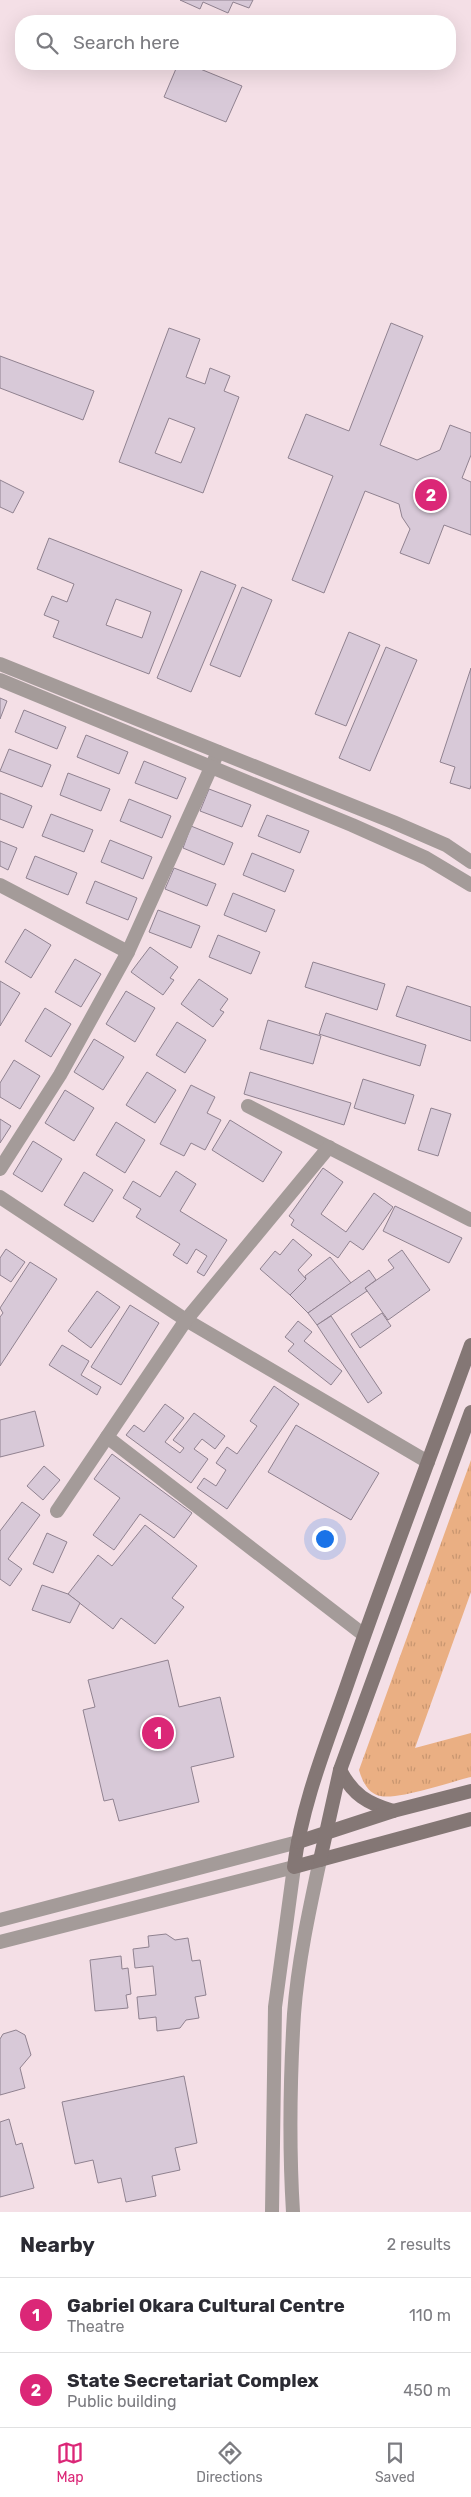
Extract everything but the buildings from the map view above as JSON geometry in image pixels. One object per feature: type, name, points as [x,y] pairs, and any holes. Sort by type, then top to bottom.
[{"type":"main road","points":[[471,1345],[364,1635],[318,1768],[300,1827],[294,1867],[471,1819]]},
{"type":"main road","points":[[320,1860],[324,1834],[340,1770],[471,1412]]},
{"type":"main road","points":[[340,1770],[358,1796],[373,1805],[393,1811]]},
{"type":"main road","points":[[298,1842],[393,1811],[471,1791]]},
{"type":"street","points":[[0,664],[393,822],[446,845],[471,862]]},
{"type":"street","points":[[0,680],[418,854],[471,885]]},
{"type":"street","points":[[0,1169],[60,1075],[128,952],[210,766],[218,752]]},
{"type":"street","points":[[0,885],[128,952]]},
{"type":"street","points":[[248,1106],[471,1220]]},
{"type":"street","points":[[57,1511],[186,1320],[329,1147]]},
{"type":"street","points":[[0,1197],[186,1320],[428,1462]]},
{"type":"street","points":[[107,1437],[364,1635]]},
{"type":"street","points":[[0,1920],[298,1842]]},
{"type":"street","points":[[293,2212],[291,2118],[294,2013],[305,1935],[320,1860]]},
{"type":"street","points":[[0,1942],[294,1867],[275,2007],[272,2212]]},
{"type":"green space","points":[[471,1460],[471,1592],[415,1748],[471,1733],[471,1777],[412,1793],[389,1797],[380,1796],[368,1789],[359,1770]]},
{"type":"place","name":"State Secretariat Complex","points":[[431,495]]},
{"type":"place","name":"Gabriel Okara Cultural Centre","points":[[158,1733]]}]
